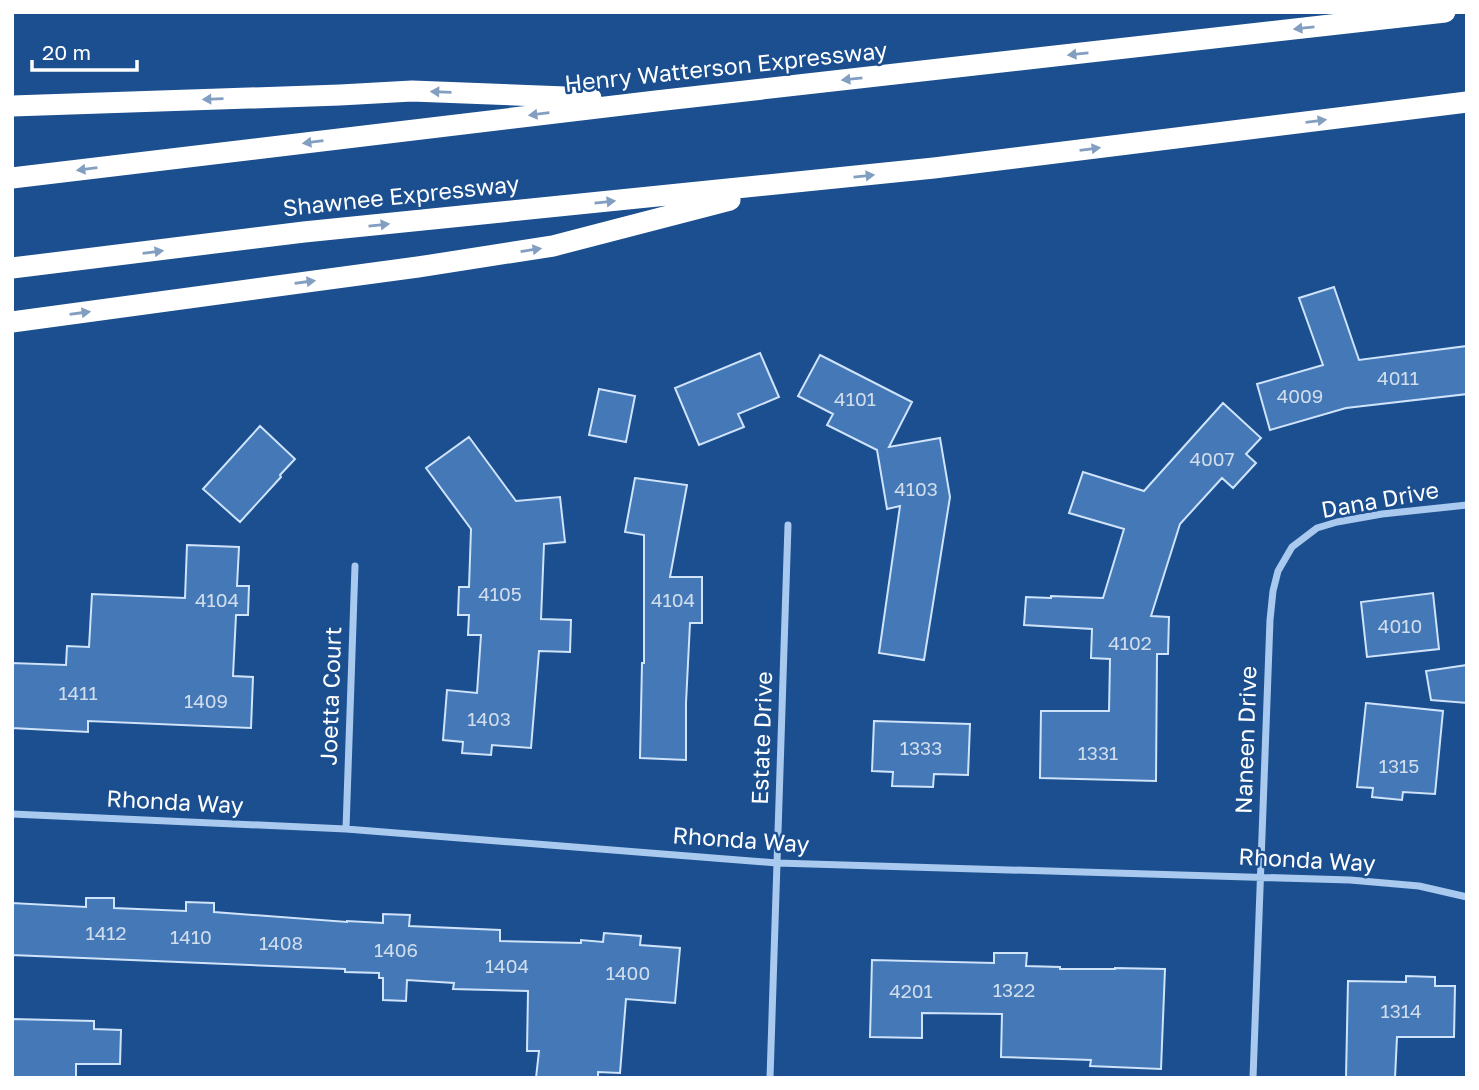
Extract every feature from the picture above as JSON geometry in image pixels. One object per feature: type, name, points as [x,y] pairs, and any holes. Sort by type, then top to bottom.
[{"type":"highway","name":"Henry Watterson Expressway","points":[[12,178],[656,101],[1445,12]]},
{"type":"highway","points":[[12,106],[412,91],[656,101]]},
{"type":"highway","points":[[12,322],[553,246],[796,183],[1467,102]]},
{"type":"highway","name":"Shawnee Expressway","points":[[12,268],[304,232],[796,183]]},
{"type":"street","name":"Dana Drive","points":[[1301,539],[1317,528],[1337,522],[1467,505]]},
{"type":"street","name":"Estate Drive","points":[[770,1078],[788,525]]},
{"type":"street","name":"Naneen Drive","points":[[1253,1078],[1270,620],[1278,571],[1301,539]]},
{"type":"street","name":"Joetta Court","points":[[346,829],[355,565]]},
{"type":"street","name":"Rhonda Way","points":[[12,814],[346,829],[777,863],[1350,880],[1419,886],[1467,897]]},
{"type":"building","points":[[1334,287],[1359,360],[1467,346],[1467,394],[1346,408],[1270,430],[1257,384],[1323,365],[1299,298]]},
{"type":"building","points":[[760,353],[779,397],[738,414],[744,427],[699,445],[675,388]]},
{"type":"building","points":[[820,355],[912,402],[889,447],[940,438],[950,497],[924,660],[879,653],[900,506],[887,509],[877,450],[827,425],[833,414],[798,396]]},
{"type":"building","points":[[599,389],[635,396],[626,442],[589,435]]},
{"type":"building","points":[[1223,403],[1261,438],[1246,454],[1256,463],[1233,488],[1222,478],[1180,524],[1151,616],[1169,617],[1168,654],[1157,654],[1156,781],[1040,778],[1041,711],[1109,711],[1110,659],[1091,658],[1092,629],[1024,625],[1026,597],[1103,598],[1124,529],[1069,513],[1083,472],[1144,491]]},
{"type":"building","points":[[260,426],[295,459],[240,522],[203,489]]},
{"type":"building","points":[[469,437],[516,501],[560,497],[565,542],[544,544],[541,619],[571,620],[570,652],[539,651],[531,748],[492,745],[491,755],[462,753],[463,742],[443,740],[447,690],[477,693],[481,635],[468,635],[469,615],[458,615],[459,587],[469,587],[471,529],[426,468]]},
{"type":"building","points":[[635,478],[687,485],[670,577],[702,577],[702,623],[690,623],[686,760],[640,758],[644,663],[644,535],[625,532]]},
{"type":"building","points":[[187,545],[239,547],[237,586],[249,586],[248,615],[236,615],[233,676],[253,677],[251,728],[88,721],[88,732],[12,728],[12,663],[66,665],[67,646],[89,647],[92,594],[185,598]]},
{"type":"building","points":[[1433,593],[1439,649],[1367,657],[1361,602]]},
{"type":"building","points":[[1467,665],[1467,703],[1431,700],[1426,671]]},
{"type":"building","points":[[1366,703],[1443,711],[1435,794],[1403,792],[1402,800],[1372,797],[1373,788],[1357,787]]},
{"type":"building","points":[[874,721],[970,724],[968,775],[934,774],[933,787],[892,786],[893,772],[872,771]]},
{"type":"building","points":[[86,898],[114,898],[114,908],[186,911],[186,902],[214,903],[214,912],[347,922],[383,923],[383,914],[410,915],[409,926],[500,930],[500,941],[581,943],[581,940],[603,942],[604,933],[641,936],[640,945],[680,948],[675,1003],[626,999],[620,1073],[598,1072],[598,1078],[536,1078],[539,1051],[527,1051],[528,991],[453,989],[454,983],[407,980],[406,1001],[383,1000],[383,978],[379,978],[379,973],[345,972],[345,969],[12,955],[12,903],[86,907]]},
{"type":"building","points":[[994,953],[1027,953],[1026,966],[1060,969],[1165,969],[1161,1069],[1090,1066],[1091,1060],[1001,1057],[1002,1014],[922,1013],[922,1038],[870,1037],[872,960],[994,963]]},
{"type":"building","points":[[1406,976],[1435,977],[1435,986],[1455,986],[1454,1037],[1397,1037],[1395,1078],[1346,1078],[1348,981],[1406,982]]},
{"type":"building","points":[[12,1019],[94,1021],[94,1029],[121,1030],[120,1064],[76,1064],[76,1078],[12,1078]]}]
